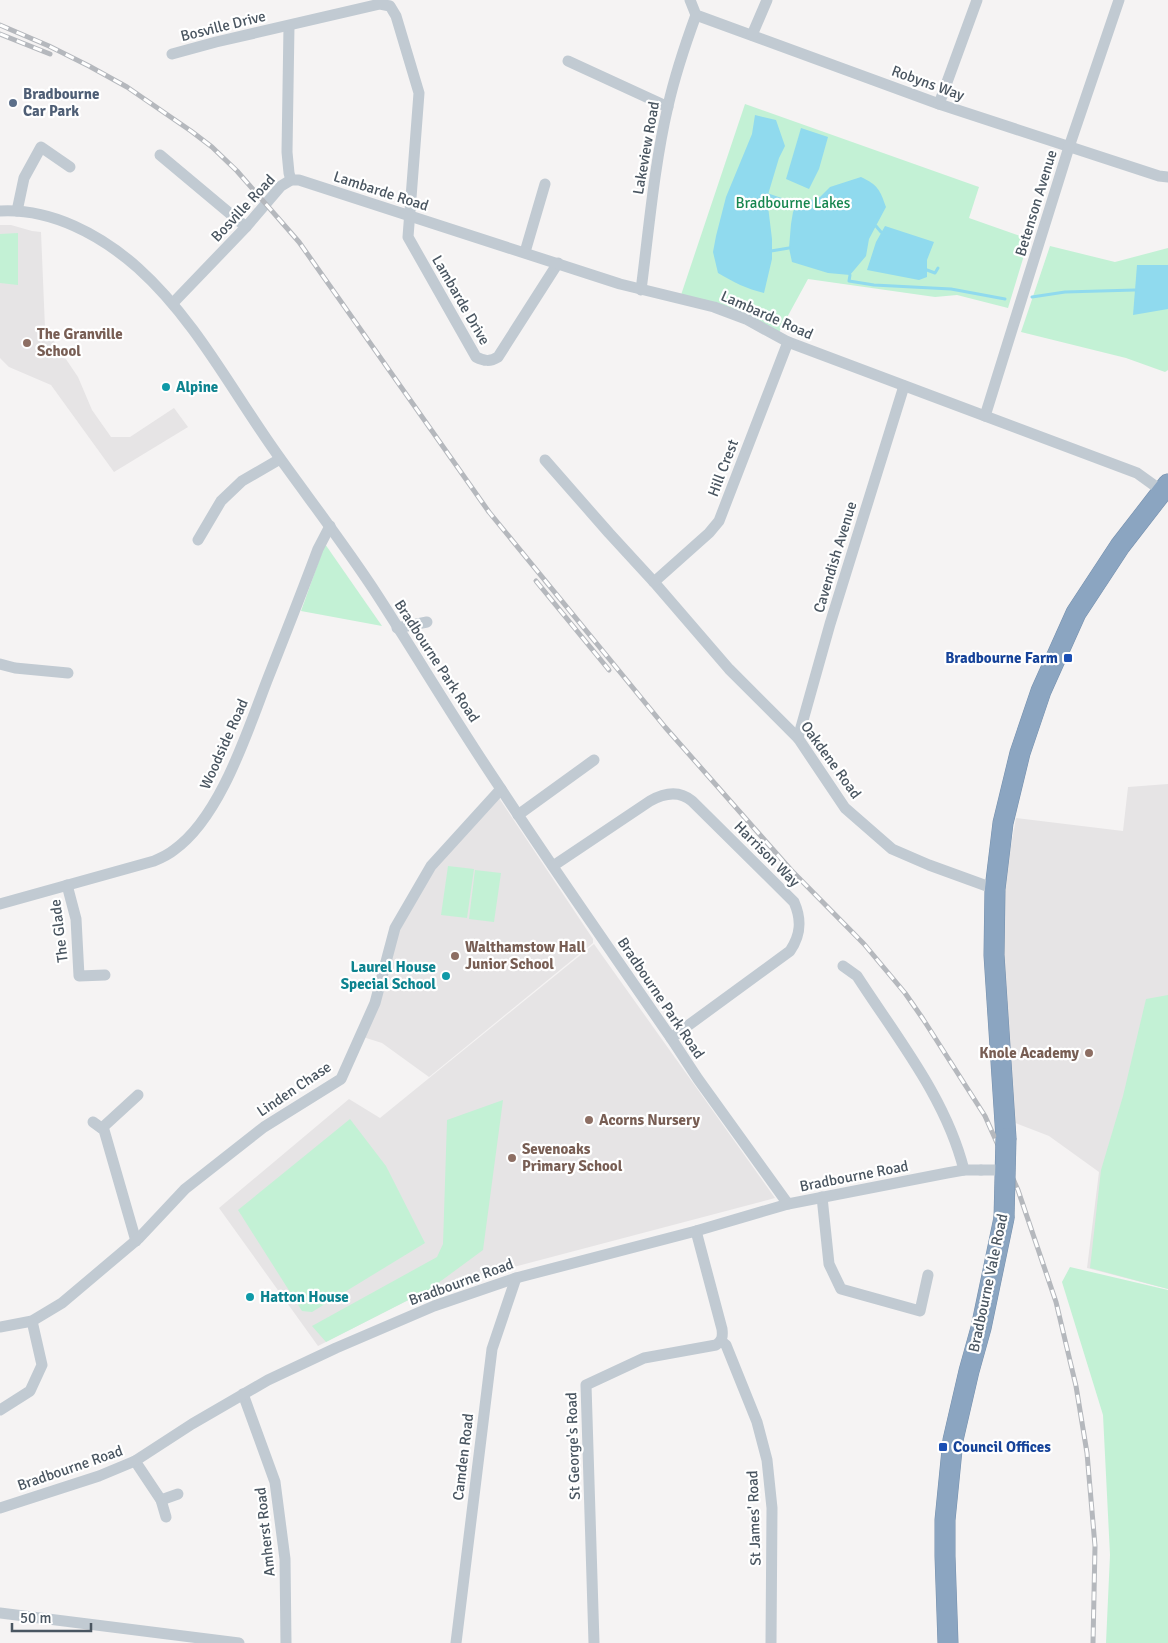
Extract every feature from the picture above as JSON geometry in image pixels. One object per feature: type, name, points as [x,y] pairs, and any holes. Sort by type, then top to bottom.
[{"type":"highway","name":"Bradbourne Vale Road","points":[[948,1643],[945,1520],[953,1440],[981,1328],[1004,1218],[1006,1138],[995,964],[995,889],[1003,823],[1020,753],[1041,691],[1076,613],[1120,546],[1165,487]]},
{"type":"street","points":[[690,0],[696,15]]},
{"type":"street","points":[[752,35],[767,0]]},
{"type":"street","points":[[939,104],[977,0]]},
{"type":"street","name":"Betenson Avenue","points":[[985,416],[1069,147],[1119,0]]},
{"type":"street","name":"Bosville Drive","points":[[172,54],[216,42],[386,4],[393,9],[420,93],[410,217]]},
{"type":"street","name":"Robyns Way","points":[[696,15],[939,104],[1159,176],[1168,177]]},
{"type":"street","name":"Lakeview Road","points":[[641,290],[656,170],[668,107],[678,66],[696,15]]},
{"type":"street","name":"Bosville Road","points":[[173,303],[246,227],[281,186],[291,180],[287,152],[288,26]]},
{"type":"street","points":[[568,61],[668,107]]},
{"type":"street","points":[[17,211],[24,178],[41,147],[70,167]]},
{"type":"street","points":[[160,155],[246,227]]},
{"type":"street","name":"Lambarde Road","points":[[291,180],[310,183],[410,217],[641,290],[714,307],[746,319],[788,342],[1137,473],[1165,487]]},
{"type":"street","points":[[525,252],[545,184]]},
{"type":"street","name":"Bradbourne Park Road","points":[[0,211],[17,211],[70,224],[90,234],[125,256],[173,303],[222,371],[280,459],[330,526],[500,789],[704,1087],[788,1204]]},
{"type":"street","name":"Lambarde Drive","points":[[410,217],[408,236],[476,357],[483,361],[492,361],[502,352],[558,263]]},
{"type":"street","name":"Hill Crest","points":[[654,582],[709,533],[719,521],[788,342]]},
{"type":"street","name":"Cavendish Avenue","points":[[798,738],[830,624],[904,386]]},
{"type":"street","points":[[198,540],[221,501],[242,481],[280,459]]},
{"type":"street","name":"Oakdene Road","points":[[545,460],[729,669],[798,738],[845,808],[892,849],[928,865],[995,889]]},
{"type":"street","name":"Woodside Road","points":[[0,904],[154,861],[174,850],[182,843],[208,813],[224,786],[244,741],[318,549],[330,526]]},
{"type":"street","points":[[397,628],[426,622]]},
{"type":"street","points":[[0,664],[15,668],[68,673]]},
{"type":"street","points":[[518,815],[594,760]]},
{"type":"street","name":"Linden Chase","points":[[0,1327],[32,1321],[62,1303],[136,1241],[185,1189],[264,1127],[341,1080],[375,1003],[395,928],[431,866],[500,789]]},
{"type":"street","name":"Harrison Way","points":[[553,866],[650,800],[664,795],[679,794],[687,796],[794,902],[800,925],[797,939],[790,951],[671,1038]]},
{"type":"street","name":"The Glade","points":[[67,885],[76,919],[79,976],[105,976]]},
{"type":"street","points":[[843,966],[857,976],[932,1092],[958,1146],[964,1170]]},
{"type":"street","points":[[136,1241],[104,1130],[97,1125],[138,1095]]},
{"type":"street","name":"Bradbourne Road","points":[[0,1508],[99,1476],[136,1461],[192,1424],[243,1394],[336,1348],[434,1306],[516,1278],[696,1231],[788,1204],[964,1170],[1005,1170]]},
{"type":"street","points":[[822,1197],[830,1264],[841,1288],[920,1311],[928,1275]]},
{"type":"street","points":[[696,1231],[722,1329],[723,1336],[721,1341]]},
{"type":"street","name":"Camden Road","points":[[456,1643],[492,1349],[516,1278]]},
{"type":"street","points":[[0,1410],[30,1392],[42,1365],[32,1321]]},
{"type":"street","name":"St George's Road","points":[[594,1643],[586,1385],[644,1358],[716,1345],[721,1341]]},
{"type":"street","name":"St James' Road","points":[[721,1341],[726,1345],[757,1422],[768,1460],[772,1508],[771,1643]]},
{"type":"street","name":"Amherst Road","points":[[243,1394],[275,1482],[285,1559],[286,1643]]},
{"type":"street","points":[[136,1461],[161,1500],[166,1517]]},
{"type":"street","points":[[161,1500],[178,1494]]},
{"type":"street","points":[[0,1613],[239,1643]]},
{"type":"shaded area","name":"The Granville School","points":[[0,225],[11,225],[41,232],[45,328],[78,377],[92,410],[111,437],[130,437],[174,408],[188,427],[114,472],[51,385],[9,367],[0,358]]},
{"type":"shaded area","name":"Knole Academy","points":[[1168,784],[1168,1289],[1087,1268],[1099,1172],[1049,1136],[1013,1122],[1000,957],[1004,884],[1016,818],[1123,831],[1128,787]]},
{"type":"shaded area","points":[[499,798],[593,939],[593,943],[429,1077],[382,1043],[363,1037],[396,928],[434,868]]},
{"type":"shaded area","name":"Sevenoaks Primary School","points":[[594,944],[775,1198],[430,1289],[318,1346],[219,1208],[349,1099],[380,1118]]},
{"type":"green space","name":"Bradbourne Lakes","points":[[745,104],[979,187],[969,218],[1029,239],[1008,308],[957,295],[935,297],[808,279],[778,334],[681,295]]},
{"type":"green space","points":[[18,233],[18,285],[0,283],[0,234]]},
{"type":"green space","points":[[1050,246],[1115,262],[1168,248],[1168,370],[1165,372],[1126,358],[1021,332]]},
{"type":"green space","points":[[325,544],[382,626],[301,611]]},
{"type":"green space","points":[[448,866],[474,869],[467,918],[441,915]]},
{"type":"green space","points":[[475,870],[501,873],[494,922],[469,919]]},
{"type":"green space","points":[[1168,995],[1168,1289],[1090,1268],[1101,1170],[1123,1096],[1146,999]]},
{"type":"green space","points":[[503,1100],[483,1250],[430,1289],[326,1342],[312,1326],[437,1257],[443,1244],[447,1120]]},
{"type":"green space","points":[[350,1119],[386,1166],[425,1243],[312,1312],[302,1311],[238,1210]]},
{"type":"green space","points":[[1070,1267],[1168,1290],[1168,1643],[1106,1643],[1110,1555],[1103,1415],[1062,1282]]},
{"type":"water","points":[[755,115],[776,120],[785,146],[779,158],[767,198],[772,239],[772,259],[764,293],[740,285],[718,273],[713,252],[726,197],[752,134]]},
{"type":"water","points":[[801,128],[828,137],[819,169],[809,189],[786,179]]},
{"type":"water","points":[[861,177],[878,189],[886,207],[869,239],[866,256],[850,275],[828,273],[792,262],[789,248],[791,224],[793,212],[797,205],[820,197],[830,187]]},
{"type":"water","points":[[885,226],[934,242],[927,260],[927,277],[919,280],[867,270],[876,242]]},
{"type":"water","points":[[1137,265],[1168,265],[1168,309],[1133,315]]},
{"type":"waterway","points":[[768,195],[797,205]]},
{"type":"waterway","points":[[876,226],[881,232]]},
{"type":"waterway","points":[[771,251],[789,248]]},
{"type":"waterway","points":[[927,270],[935,273],[938,268]]},
{"type":"waterway","points":[[850,275],[849,281],[874,285],[951,289],[1005,299]]},
{"type":"waterway","points":[[1032,297],[1065,292],[1135,290]]},
{"type":"railway","points":[[0,25],[49,46],[127,87],[212,147],[237,171],[299,242],[489,512],[665,727],[791,870],[864,944],[905,993],[923,1019],[985,1116],[1018,1190],[1056,1302],[1076,1386],[1087,1453],[1095,1546],[1093,1643]]},
{"type":"railway","points":[[0,34],[50,54]]},
{"type":"railway","points":[[536,581],[609,670]]},
{"type":"place","name":"Bradbourne Car Park","points":[[13,103]]},
{"type":"place","name":"The Granville School","points":[[27,343]]},
{"type":"place","name":"Alpine","points":[[166,387]]},
{"type":"place","name":"Bradbourne Farm","points":[[1068,658]]},
{"type":"place","name":"Walthamstow Hall Junior School","points":[[455,956]]},
{"type":"place","name":"Laurel House Special School","points":[[446,976]]},
{"type":"place","name":"Knole Academy","points":[[1089,1053]]},
{"type":"place","name":"Acorns Nursery","points":[[589,1120]]},
{"type":"place","name":"Sevenoaks Primary School","points":[[512,1158]]},
{"type":"place","name":"Hatton House","points":[[250,1297]]},
{"type":"place","name":"Council Offices","points":[[943,1447]]}]
